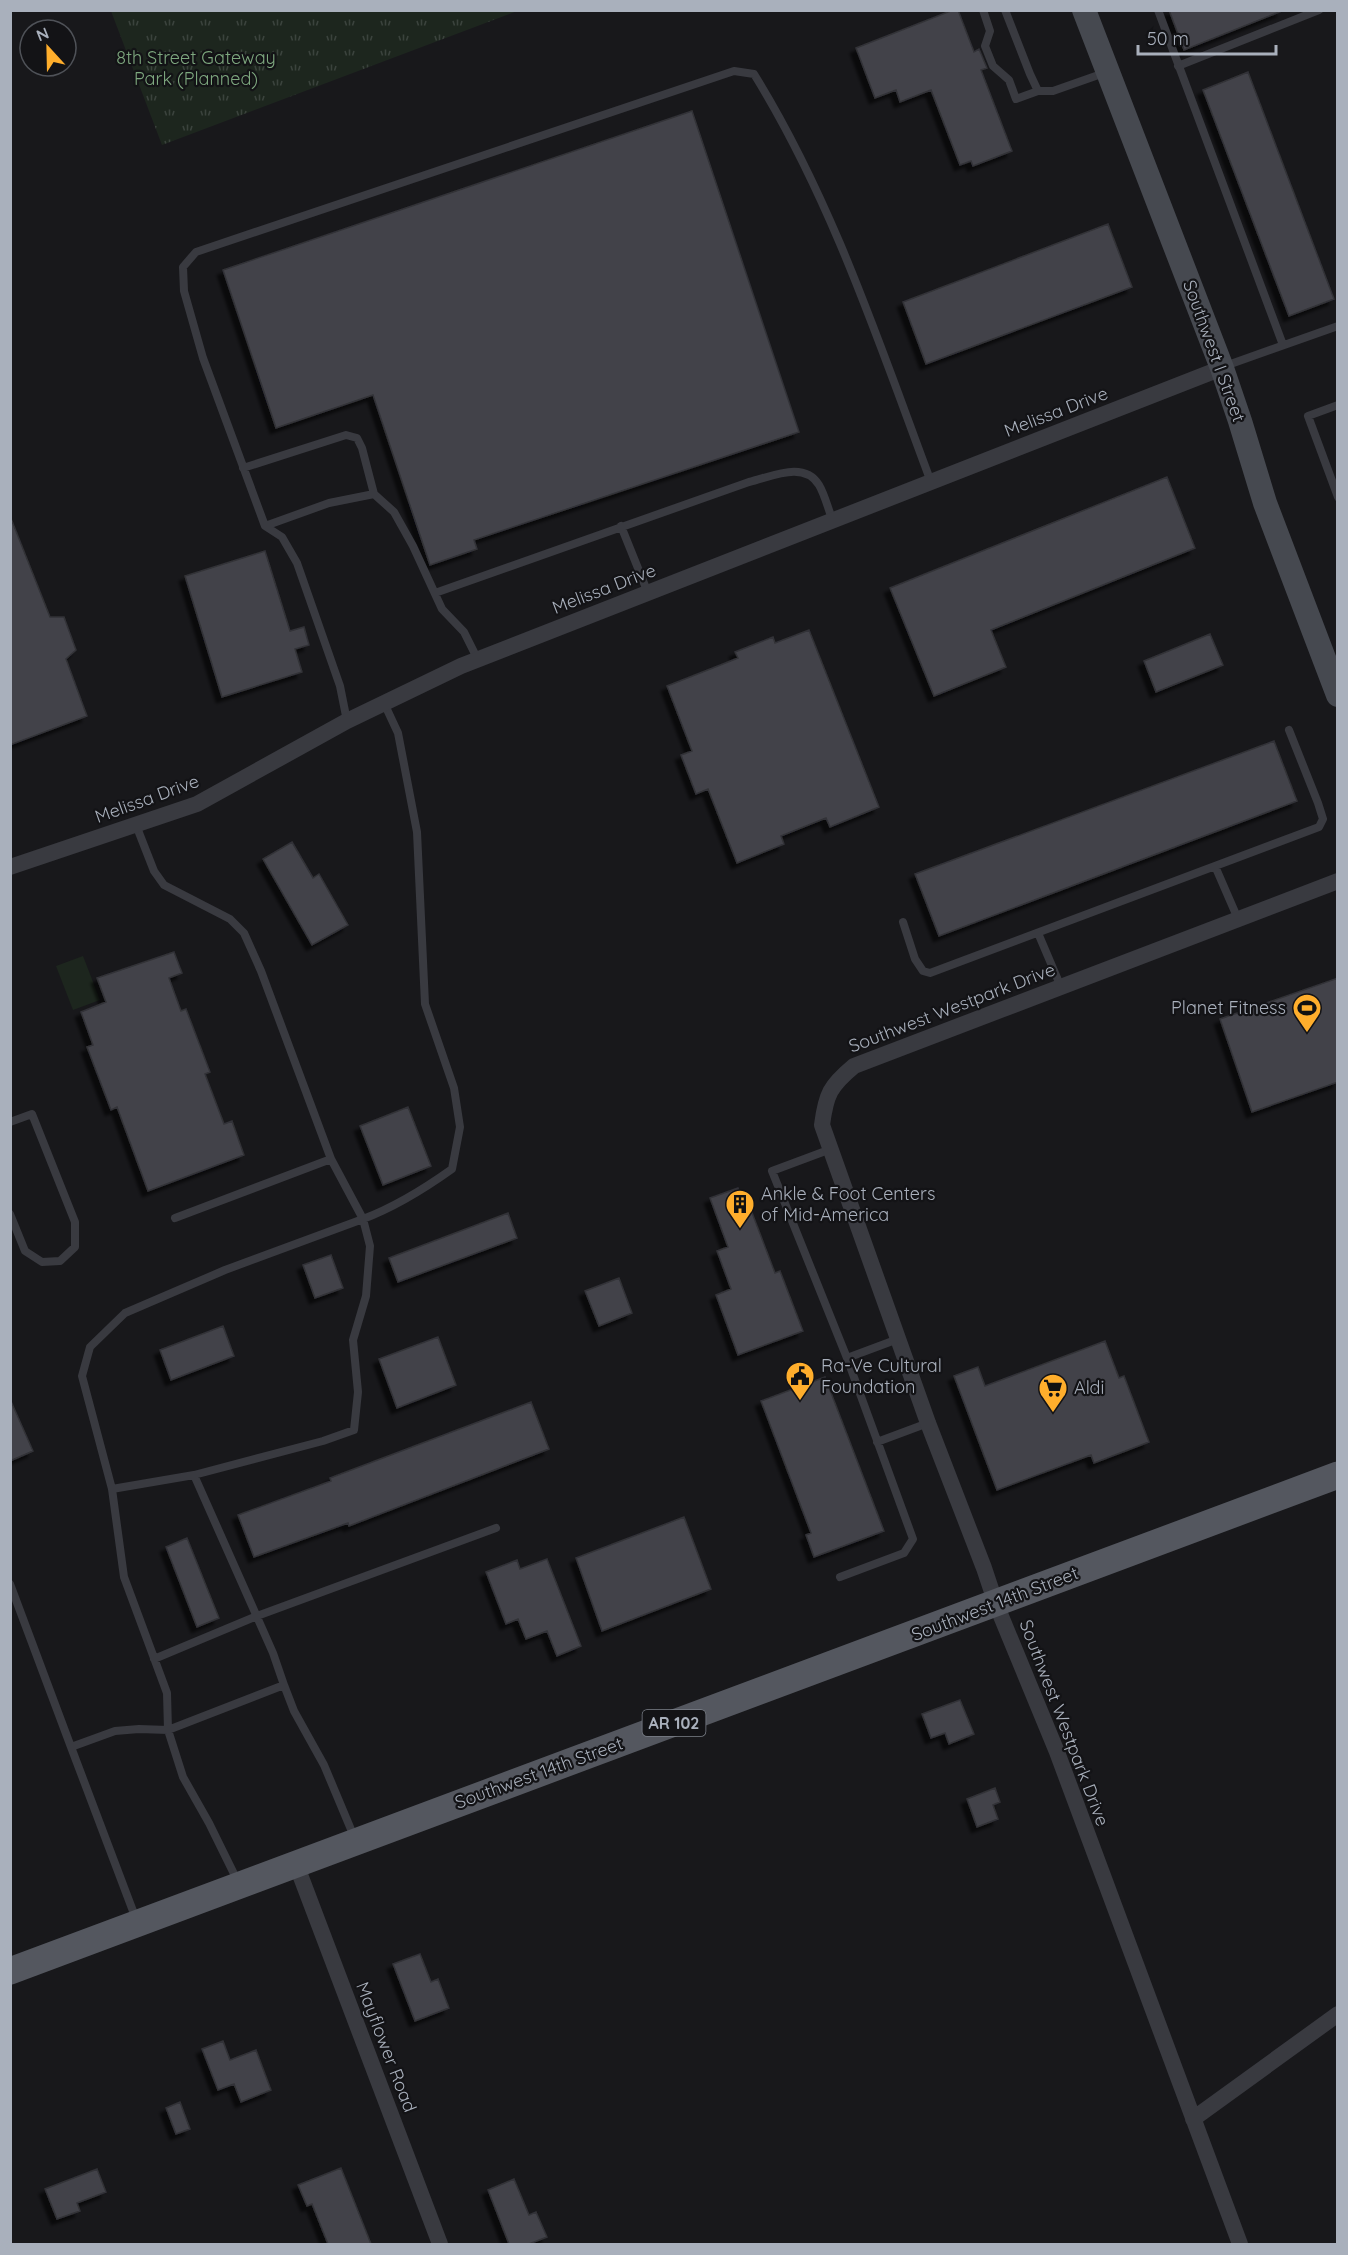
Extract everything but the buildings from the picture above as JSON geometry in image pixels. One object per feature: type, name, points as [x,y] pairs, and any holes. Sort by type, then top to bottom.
[{"type":"main road","name":"Southwest I Street","points":[[1084,10],[1222,368],[1265,502],[1338,694]]},
{"type":"main road","name":"Southwest 14th Street","points":[[10,1971],[1338,1475]]},
{"type":"street","name":"Melissa Drive","points":[[10,867],[197,804],[347,721],[478,660],[1222,368]]},
{"type":"street","name":"Southwest Westpark Drive","points":[[1240,2244],[1057,1752],[996,1604],[928,1423],[822,1125],[825,1100],[837,1080],[854,1066],[1338,880]]},
{"type":"street","name":"Mayflower Road","points":[[296,1864],[440,2244]]},
{"type":"street","points":[[1193,2119],[1338,2014]]},
{"type":"lane","points":[[983,10],[990,31],[985,46],[993,66],[1009,80],[1016,99],[1038,91],[1053,91],[1108,72]]},
{"type":"lane","points":[[1005,10],[1038,91]]},
{"type":"lane","points":[[1158,10],[1283,345]]},
{"type":"lane","points":[[1178,66],[1319,10]]},
{"type":"lane","points":[[347,721],[340,687],[297,563],[282,537],[265,526],[203,358],[184,291],[183,267],[196,252],[734,71],[754,74],[772,102],[814,182],[872,324],[931,482]]},
{"type":"lane","points":[[1222,368],[1338,326]]},
{"type":"lane","points":[[1338,405],[1308,416],[1338,497]]},
{"type":"lane","points":[[243,468],[346,435],[357,438],[362,448],[374,494],[394,512],[442,609],[464,632],[478,660]]},
{"type":"lane","points":[[435,593],[749,482],[796,470],[809,473],[819,484],[833,521]]},
{"type":"lane","points":[[265,526],[329,503],[374,494]]},
{"type":"lane","points":[[621,526],[648,593]]},
{"type":"lane","points":[[240,1885],[183,1777],[168,1730],[167,1693],[124,1577],[112,1489],[82,1376],[90,1347],[125,1313],[225,1270],[379,1213],[423,1189],[452,1169],[460,1127],[454,1088],[425,1004],[417,832],[398,733],[384,703]]},
{"type":"lane","points":[[903,922],[915,959],[923,971],[930,973],[1319,828],[1323,819],[1289,730]]},
{"type":"lane","points":[[112,1489],[194,1475],[323,1441],[354,1430],[358,1392],[353,1340],[366,1296],[370,1246],[363,1219],[331,1159],[261,971],[244,933],[230,919],[164,885],[154,871],[136,825]]},
{"type":"lane","points":[[1215,866],[1238,919]]},
{"type":"lane","points":[[1038,933],[1061,987]]},
{"type":"lane","points":[[10,1122],[32,1114],[75,1222],[75,1247],[60,1261],[42,1262],[25,1251],[10,1214]]},
{"type":"lane","points":[[831,1149],[772,1171],[847,1358],[913,1539],[904,1553],[840,1577]]},
{"type":"lane","points":[[175,1218],[331,1159]]},
{"type":"lane","points":[[847,1358],[898,1339]]},
{"type":"lane","points":[[877,1442],[928,1423]]},
{"type":"lane","points":[[194,1475],[273,1653],[294,1711],[324,1764],[356,1842]]},
{"type":"lane","points":[[154,1659],[257,1616],[496,1528]]},
{"type":"lane","points":[[10,1584],[137,1923]]},
{"type":"lane","points":[[71,1747],[115,1731],[168,1730],[284,1685]]},
{"type":"green space","name":"8th Street Gateway Park (Planned)","points":[[111,11],[517,11],[162,145]]},
{"type":"green space","points":[[83,956],[100,1000],[73,1010],[56,966]]},
{"type":"place","name":"Planet Fitness","points":[[1307,1034]]},
{"type":"place","name":"Ankle & Foot Centers of Mid-America","points":[[740,1230]]},
{"type":"place","name":"Ra-Ve Cultural Foundation","points":[[800,1402]]},
{"type":"place","name":"Aldi","points":[[1053,1414]]}]
